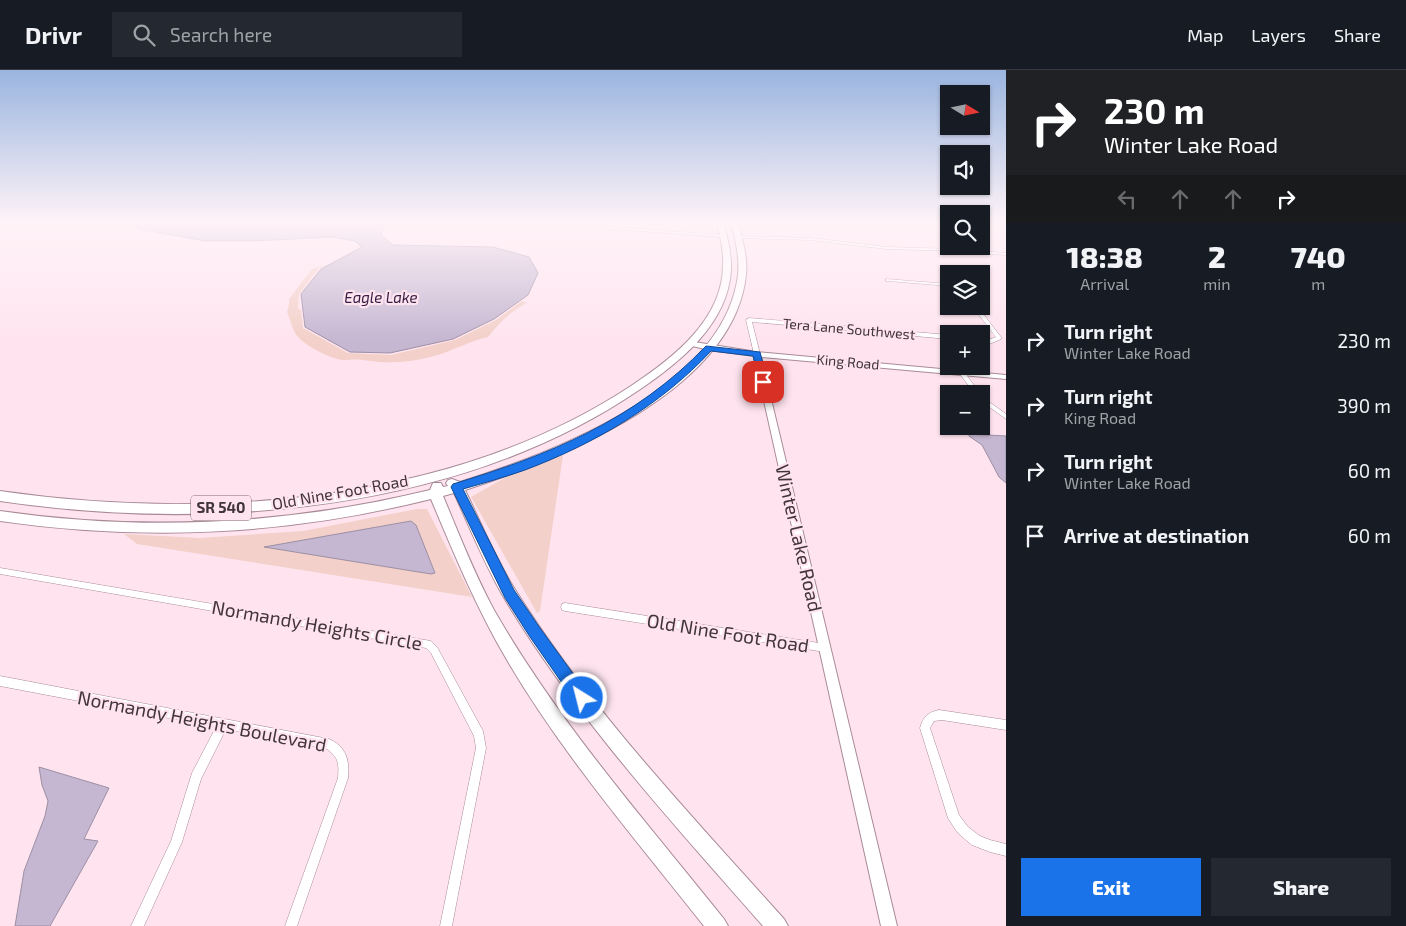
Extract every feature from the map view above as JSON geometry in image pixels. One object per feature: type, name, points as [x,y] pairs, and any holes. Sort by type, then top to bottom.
[{"type":"main road","name":"SR 540","points":[[440,474],[514,451],[588,418],[641,386],[691,343],[712,317],[724,288],[727,262]]},
{"type":"main road","name":"SR 540","points":[[435,493],[522,467],[611,425],[662,392],[688,370],[709,348],[726,326],[735,308],[741,286],[743,272],[741,262]]},
{"type":"main road","points":[[716,926],[596,773],[527,675],[489,614],[463,561],[435,493],[440,474],[457,487],[499,576],[560,668],[600,721],[642,771],[777,926]]},
{"type":"main road","name":"Old Nine Foot Road","points":[[0,496],[98,508],[207,509],[315,499],[440,474]]},
{"type":"main road","name":"Old Nine Foot Road","points":[[0,516],[63,526],[113,529],[212,528],[307,519],[391,504],[435,493]]},
{"type":"street","points":[[888,280],[940,284]]},
{"type":"street","points":[[981,315],[989,325]]},
{"type":"street","name":"Tera Lane Southwest","points":[[757,354],[749,320],[940,337]]},
{"type":"street","points":[[990,326],[999,338],[990,341]]},
{"type":"street","name":"King Road","points":[[691,343],[709,348],[757,354],[940,371]]},
{"type":"street","name":"Winter Lake Road","points":[[757,354],[889,926]]},
{"type":"street","points":[[964,375],[971,385]]},
{"type":"street","name":"King Road","points":[[984,375],[1006,377]]},
{"type":"street","points":[[990,405],[1006,417]]},
{"type":"street","name":"Normandy Heights Circle","points":[[0,571],[428,644],[434,650],[479,735],[481,748],[446,926]]},
{"type":"street","name":"Old Nine Foot Road","points":[[565,607],[825,648]]},
{"type":"street","name":"Normandy Heights Boulevard","points":[[0,681],[329,744],[337,749],[344,767],[342,778],[291,926]]},
{"type":"street","points":[[1006,725],[934,715],[927,721],[925,728],[954,818],[960,829],[978,843],[1006,850]]},
{"type":"street","points":[[137,926],[176,842],[196,777],[223,724]]},
{"type":"shaded area","points":[[325,265],[319,268],[299,294],[298,308],[301,310],[303,328],[348,353],[391,355],[455,340],[496,320],[522,301],[527,303],[506,318],[488,337],[434,356],[398,362],[343,360],[320,352],[299,338],[293,329],[287,312],[289,299],[312,269]]},
{"type":"shaded area","points":[[563,455],[540,611],[537,613],[471,497],[508,476]]},
{"type":"shaded area","points":[[417,509],[427,509],[472,597],[137,544],[124,534],[200,538],[303,531]],"holes":[[[411,521],[435,572],[431,574],[264,547]]]},
{"type":"water","name":"Eagle Lake","points":[[334,262],[532,262],[538,273],[528,295],[494,319],[453,339],[390,353],[350,352],[305,327],[301,294],[321,269]]},
{"type":"water","points":[[969,436],[1006,436],[1006,483],[999,477],[982,445]]},
{"type":"water","points":[[411,521],[416,525],[435,573],[431,574],[264,547]]},
{"type":"water","points":[[39,767],[109,788],[84,839],[98,841],[50,926],[15,926],[24,871],[45,816],[48,801],[42,785]]},
{"type":"route","points":[[582,698],[549,654],[499,576],[457,487],[522,467],[611,425],[662,392],[698,361],[709,348],[757,354],[763,382]]}]
